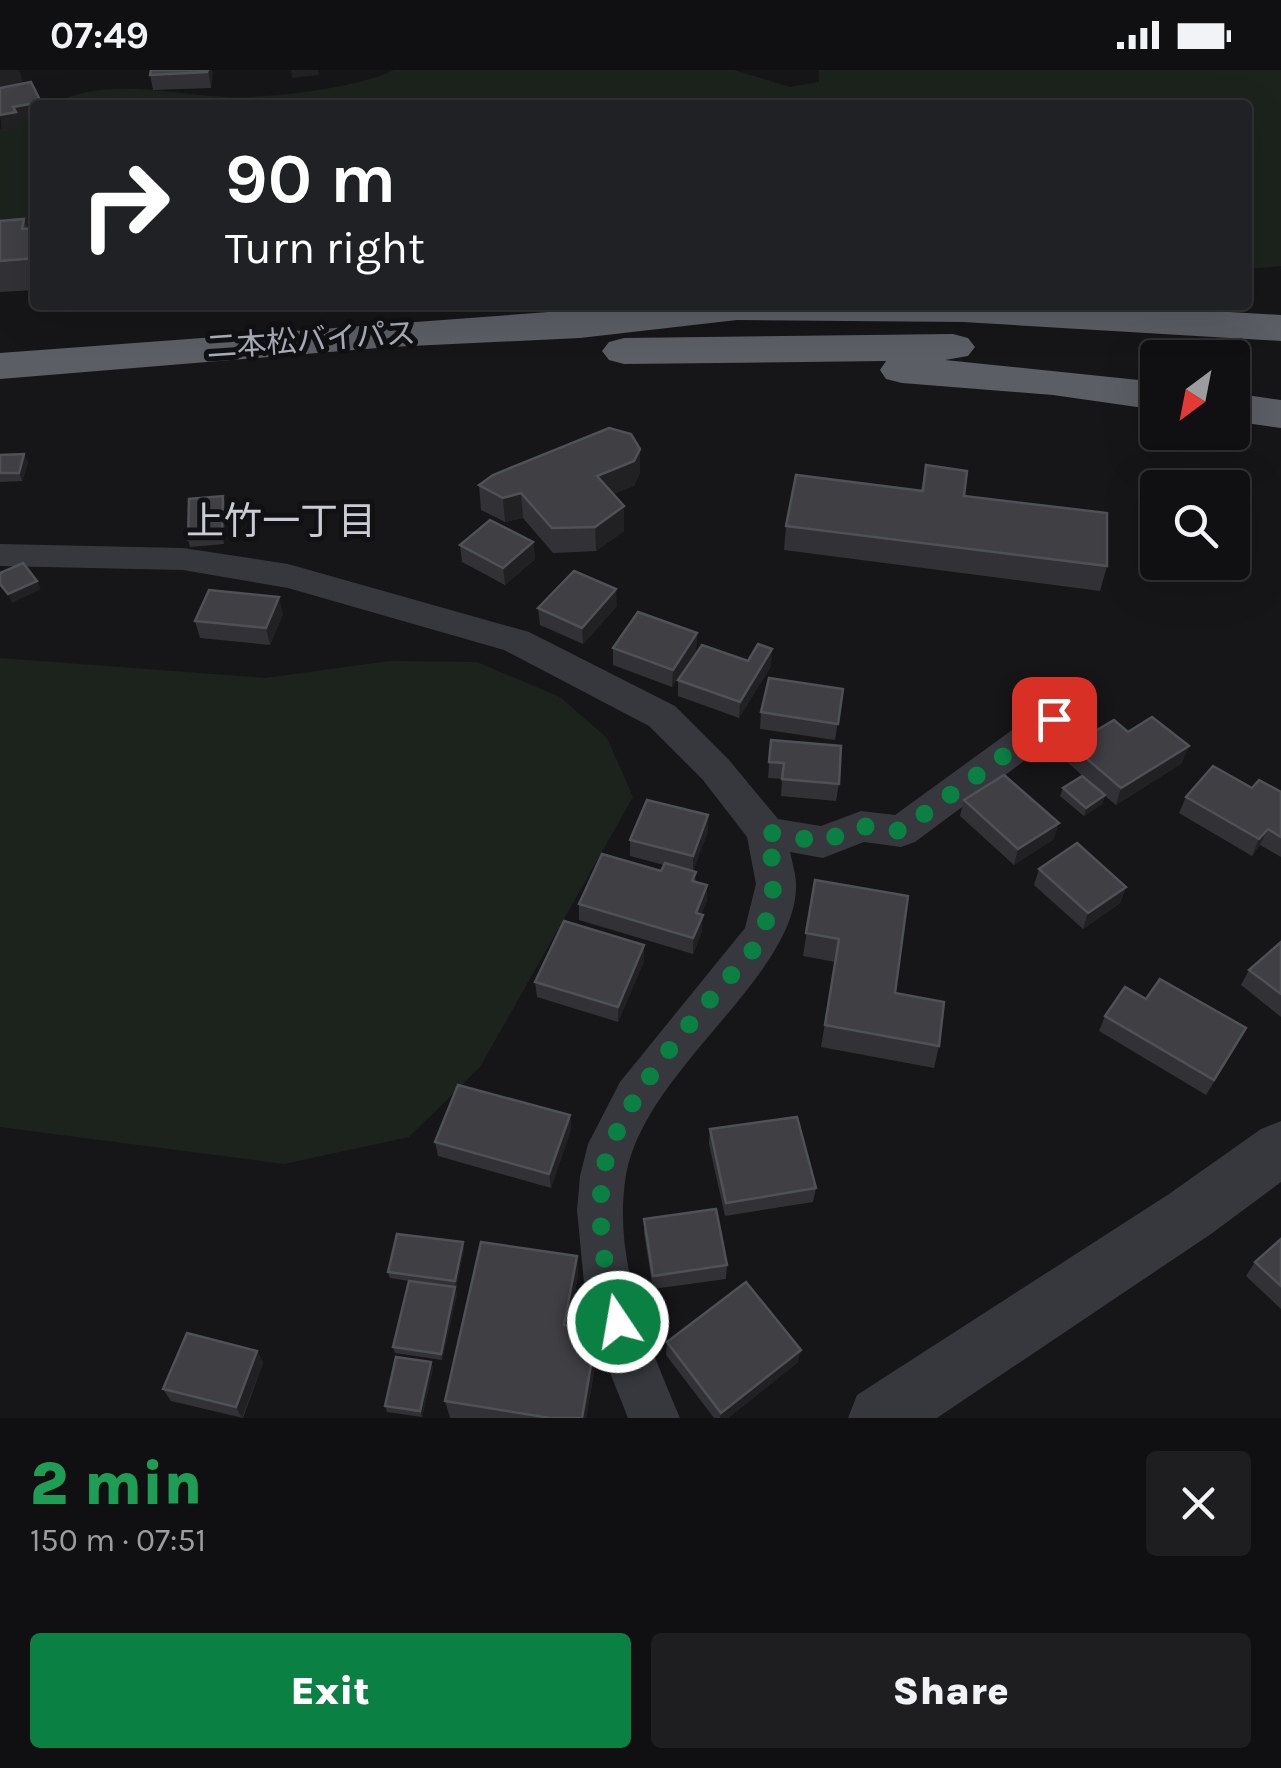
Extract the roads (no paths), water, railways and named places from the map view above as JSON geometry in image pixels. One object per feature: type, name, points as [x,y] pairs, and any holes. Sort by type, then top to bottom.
[{"type":"highway","points":[[1252,291],[1281,292]]},
{"type":"highway","name":"二本松バイパス","points":[[0,366],[371,335],[580,326],[721,310]]},
{"type":"highway","name":"二本松バイパス","points":[[980,310],[1281,328]]},
{"type":"highway","name":"二本松バイパス","points":[[0,395],[368,363],[680,350],[921,346],[1281,354]]},
{"type":"highway","points":[[680,350],[1054,382],[1140,394]]},
{"type":"highway","points":[[1250,410],[1281,414]]},
{"type":"street","points":[[0,555],[183,559],[288,576],[516,641],[662,716],[716,770],[766,832],[776,884],[764,932],[653,1072],[622,1122],[604,1167],[602,1227],[610,1294],[635,1378],[654,1418]]},
{"type":"street","points":[[766,832],[822,842],[861,826],[901,831],[1054,719]]},
{"type":"street","points":[[880,1418],[1190,1214],[1281,1148]]},
{"type":"district","name":"上竹一丁目","points":[[281,521]]}]
